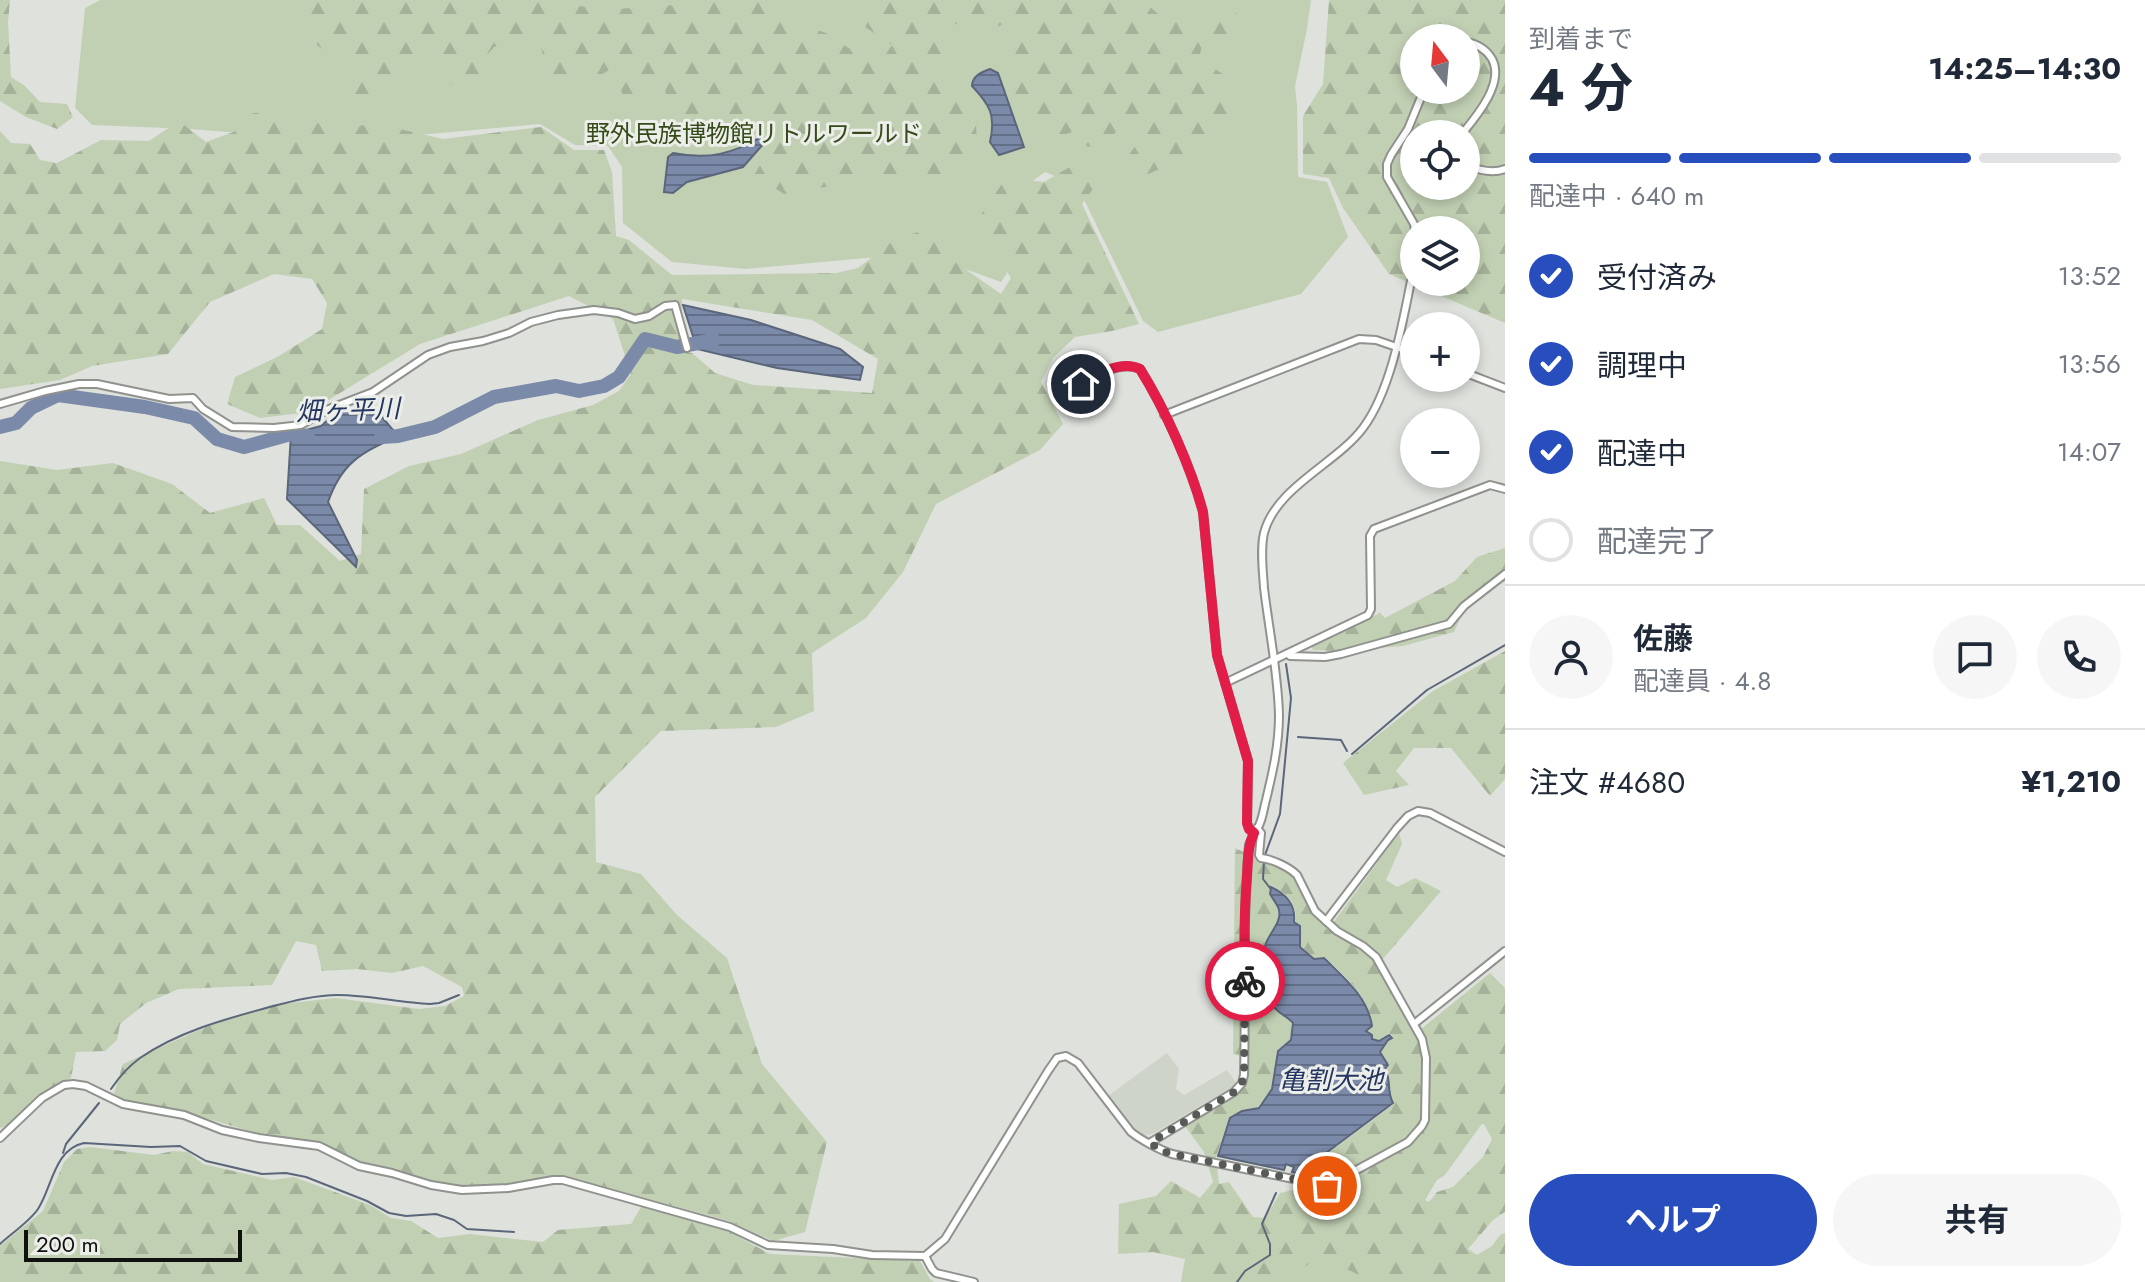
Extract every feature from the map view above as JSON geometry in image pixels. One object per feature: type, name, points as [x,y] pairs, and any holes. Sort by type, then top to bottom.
[{"type":"street","points":[[1475,120],[1489,99],[1496,75],[1496,65],[1486,50],[1480,47]]},
{"type":"street","points":[[1409,216],[1387,177],[1387,164],[1420,104]]},
{"type":"street","points":[[1480,170],[1505,169]]},
{"type":"street","points":[[1151,1142],[1234,1092],[1242,1083],[1245,1008],[1243,948],[1249,845],[1256,830],[1278,742],[1279,713],[1262,569],[1264,533],[1277,507],[1290,493],[1336,456],[1365,426],[1377,406],[1390,371],[1407,296]]},
{"type":"street","points":[[0,404],[61,387],[97,384],[169,399],[193,398],[203,409],[232,427],[274,428],[301,425],[329,409],[373,392],[428,355],[509,333],[531,322],[558,315],[594,310],[635,319],[675,305],[687,348]]},
{"type":"street","points":[[1164,415],[1359,339],[1400,348]]},
{"type":"street","points":[[0,1138],[42,1098],[64,1085],[80,1084],[123,1104],[184,1115],[222,1130],[259,1138],[319,1146],[359,1166],[431,1185],[462,1190],[508,1188],[563,1180],[730,1227],[768,1245],[872,1255],[925,1256],[945,1239],[1057,1058],[1066,1056],[1078,1063],[1139,1139],[1172,1154],[1327,1186],[1408,1142],[1425,1120],[1426,1058],[1422,1039],[1376,957],[1337,931],[1315,911],[1293,871],[1259,855],[1261,833],[1249,829],[1247,823],[1248,761],[1217,655],[1203,512],[1198,492],[1140,369],[1117,367],[1081,384],[1078,389]]},
{"type":"street","points":[[1480,378],[1505,388]]},
{"type":"street","points":[[1225,683],[1368,615],[1371,609],[1370,536],[1374,529],[1490,485],[1505,489]]},
{"type":"street","points":[[1288,654],[1315,657],[1341,654],[1449,624],[1464,606],[1505,574]]},
{"type":"street","points":[[1326,921],[1397,828],[1413,812],[1430,813],[1505,852]]},
{"type":"street","points":[[1414,1024],[1505,951]]},
{"type":"street","points":[[925,1256],[936,1273],[974,1282]]},
{"type":"shaded area","points":[[1167,1053],[1179,1069],[1176,1089],[1184,1095],[1227,1070],[1237,1084],[1154,1133],[1140,1137],[1108,1096]]},
{"type":"green space","points":[[0,0],[10,0],[11,77],[40,102],[67,104],[73,117],[57,129],[26,117],[0,101]]},
{"type":"green space","name":"野外民族博物館リトルワールド","points":[[100,0],[1311,0],[1295,86],[1298,177],[1327,182],[1348,237],[1301,294],[1158,332],[1143,321],[1077,185],[1045,172],[996,207],[1011,267],[1001,282],[921,253],[746,269],[672,262],[623,223],[622,167],[608,146],[575,145],[540,124],[407,136],[240,133],[92,125],[75,108],[85,8]]},
{"type":"green space","points":[[301,0],[458,0],[461,8],[482,0],[555,0],[614,10],[606,62],[609,70],[588,83],[547,76],[540,41],[494,47],[487,55],[485,77],[475,86],[457,90],[447,80],[444,60],[424,53],[411,63],[395,90],[354,96],[351,80],[363,58],[335,59],[317,45],[295,20]]},
{"type":"green space","points":[[683,0],[785,0],[789,20],[826,33],[877,67],[892,45],[862,25],[847,0],[1143,0],[1160,16],[1183,23],[1215,9],[1213,0],[1235,0],[1231,8],[1243,20],[1240,32],[1203,41],[1199,59],[1226,76],[1230,117],[1209,157],[1166,166],[1133,181],[1120,167],[1144,134],[1149,118],[1143,111],[1096,148],[1081,145],[1072,132],[1055,138],[1040,136],[1018,105],[1009,77],[1011,59],[1022,32],[1009,22],[983,32],[949,22],[945,31],[953,58],[943,75],[959,85],[976,121],[977,147],[961,165],[931,190],[926,181],[897,175],[784,194],[754,175],[776,139],[770,125],[716,144],[676,129],[663,79],[643,92],[644,102],[624,103],[610,63],[616,9],[676,5]]},
{"type":"green space","points":[[1329,0],[1505,0],[1505,323],[1441,296],[1480,296],[1480,216],[1400,216],[1400,279],[1389,274],[1343,208],[1329,178],[1303,174],[1303,116],[1323,84]]},
{"type":"green space","points":[[253,113],[283,113],[335,128],[378,124],[443,139],[541,127],[574,150],[604,150],[612,172],[616,236],[629,240],[672,275],[836,273],[858,268],[897,238],[934,228],[945,255],[1001,294],[1011,278],[985,234],[982,213],[1006,178],[1044,182],[1075,164],[1098,182],[1082,204],[1139,324],[1075,337],[1053,358],[1041,382],[1063,424],[1040,450],[936,504],[903,572],[866,618],[812,653],[814,711],[776,727],[661,731],[595,797],[596,862],[641,874],[677,915],[727,958],[762,1064],[827,1142],[805,1232],[773,1241],[729,1221],[562,1175],[507,1185],[455,1186],[360,1164],[319,1142],[253,1132],[185,1112],[122,1099],[114,1093],[123,1064],[208,1026],[271,1005],[336,998],[419,1009],[445,1006],[464,996],[462,987],[423,966],[392,973],[357,969],[322,971],[316,945],[296,941],[272,985],[179,989],[146,1003],[120,1024],[117,1040],[105,1051],[76,1052],[71,1078],[40,1095],[9,1125],[0,1128],[0,461],[57,470],[113,463],[172,484],[210,513],[264,498],[277,525],[300,525],[340,561],[361,554],[364,489],[409,466],[461,454],[538,420],[593,405],[619,391],[631,374],[613,319],[569,296],[420,344],[309,412],[260,418],[227,404],[235,377],[279,356],[322,329],[327,303],[312,279],[274,274],[210,302],[168,354],[92,366],[60,380],[0,389],[0,131],[11,143],[30,144],[40,160],[57,163],[101,140],[149,141],[179,121],[206,142],[236,131]],"holes":[[[682,299],[812,320],[878,359],[872,393],[753,385],[715,373],[692,353],[681,351]]]},
{"type":"green space","points":[[1505,548],[1505,581],[1463,612],[1454,632],[1403,646],[1313,650],[1311,646],[1380,613],[1385,618],[1455,581],[1477,557]]},
{"type":"green space","points":[[1505,651],[1505,779],[1490,796],[1451,748],[1414,748],[1396,771],[1409,785],[1364,795],[1343,763],[1433,691]]},
{"type":"green space","points":[[1399,833],[1402,844],[1386,880],[1397,887],[1415,878],[1441,891],[1376,967],[1415,1034],[1490,973],[1505,988],[1505,1212],[1493,1220],[1468,1249],[1477,1255],[1505,1233],[1505,1282],[1368,1282],[1324,1258],[1321,1253],[1311,1255],[1296,1282],[1181,1282],[1185,1259],[1153,1252],[1118,1254],[1119,1204],[1156,1196],[1171,1181],[1200,1198],[1213,1182],[1204,1152],[1185,1126],[1238,1094],[1245,1086],[1249,1058],[1233,1054],[1235,848],[1291,874],[1308,908],[1328,930]],"holes":[[[1271,885],[1282,891],[1293,904],[1296,922],[1301,926],[1301,946],[1314,958],[1325,957],[1362,996],[1371,1015],[1373,1026],[1368,1031],[1373,1038],[1379,1040],[1389,1033],[1394,1038],[1381,1052],[1389,1065],[1387,1069],[1394,1104],[1315,1163],[1314,1185],[1280,1193],[1265,1218],[1253,1217],[1229,1182],[1219,1184],[1216,1157],[1229,1118],[1242,1110],[1258,1107],[1271,1089],[1277,1050],[1290,1040],[1292,1024],[1267,998],[1269,979],[1263,951],[1278,915],[1269,894]],[[1484,1124],[1492,1139],[1483,1157],[1453,1187],[1437,1192],[1429,1202],[1425,1200],[1437,1180],[1445,1175]]]},
{"type":"green space","points":[[90,1147],[154,1155],[188,1152],[203,1164],[272,1180],[294,1177],[370,1205],[391,1218],[411,1221],[438,1238],[470,1234],[543,1242],[558,1230],[631,1224],[641,1207],[724,1229],[770,1254],[920,1261],[934,1282],[0,1282],[0,1246],[43,1211],[64,1162],[77,1149]]},
{"type":"green space","points":[[1281,1235],[1406,1282],[1279,1282]]},
{"type":"water","points":[[990,69],[998,73],[1024,147],[999,155],[990,142],[990,111],[972,86],[976,77]]},
{"type":"water","points":[[763,136],[765,142],[743,167],[687,182],[673,193],[664,192],[668,157],[673,153],[698,156],[720,154]]},
{"type":"water","points":[[683,305],[751,320],[840,349],[863,367],[860,380],[777,368],[697,349]]},
{"type":"water","points":[[376,410],[398,436],[354,460],[340,477],[328,502],[357,560],[356,567],[287,499],[291,434],[321,426],[338,411]]},
{"type":"water","name":"亀割大池","points":[[1271,887],[1292,905],[1294,922],[1300,926],[1300,947],[1314,959],[1324,958],[1360,997],[1370,1016],[1372,1026],[1366,1031],[1372,1039],[1379,1041],[1389,1035],[1392,1038],[1380,1052],[1388,1065],[1385,1069],[1393,1103],[1314,1162],[1314,1175],[1308,1176],[1292,1172],[1294,1167],[1286,1164],[1284,1170],[1218,1156],[1230,1118],[1242,1111],[1259,1108],[1272,1089],[1278,1051],[1291,1040],[1293,1023],[1275,1008],[1268,997],[1270,979],[1264,951],[1279,915],[1270,894]]},
{"type":"waterway","name":"畑ヶ平川","points":[[381,437],[435,427],[494,397],[556,386],[579,391],[604,386],[619,377],[645,339],[677,347],[714,340]]},
{"type":"waterway","name":"畑ヶ平川","points":[[0,427],[16,423],[31,408],[58,395],[145,407],[194,418],[217,439],[244,447],[291,434],[308,436]]},
{"type":"waterway","points":[[1352,754],[1427,690],[1505,645]]},
{"type":"waterway","points":[[1265,855],[1280,814],[1291,698],[1286,664]]},
{"type":"waterway","points":[[1298,737],[1341,740],[1347,751]]},
{"type":"waterway","points":[[1264,861],[1263,879],[1270,888]]},
{"type":"waterway","points":[[111,1089],[136,1061],[170,1041],[217,1022],[266,1008],[329,995],[430,1004],[459,995]]},
{"type":"waterway","points":[[63,1153],[66,1144],[99,1103]]},
{"type":"waterway","points":[[0,1244],[38,1209],[66,1153],[84,1143],[180,1146],[206,1161],[262,1174],[286,1173],[306,1177],[389,1213],[406,1216],[436,1214],[454,1220],[467,1229],[514,1232]]},
{"type":"waterway","points":[[1237,1282],[1245,1271],[1270,1255],[1270,1244],[1262,1224],[1276,1193]]},
{"type":"way so far","points":[[1245,981],[1242,1083],[1234,1092],[1151,1142],[1157,1149],[1172,1154],[1327,1186]]},
{"type":"route","points":[[1081,384],[1117,367],[1140,369],[1198,492],[1203,512],[1217,655],[1248,761],[1247,823],[1254,833],[1249,845],[1245,894],[1245,981]]}]
